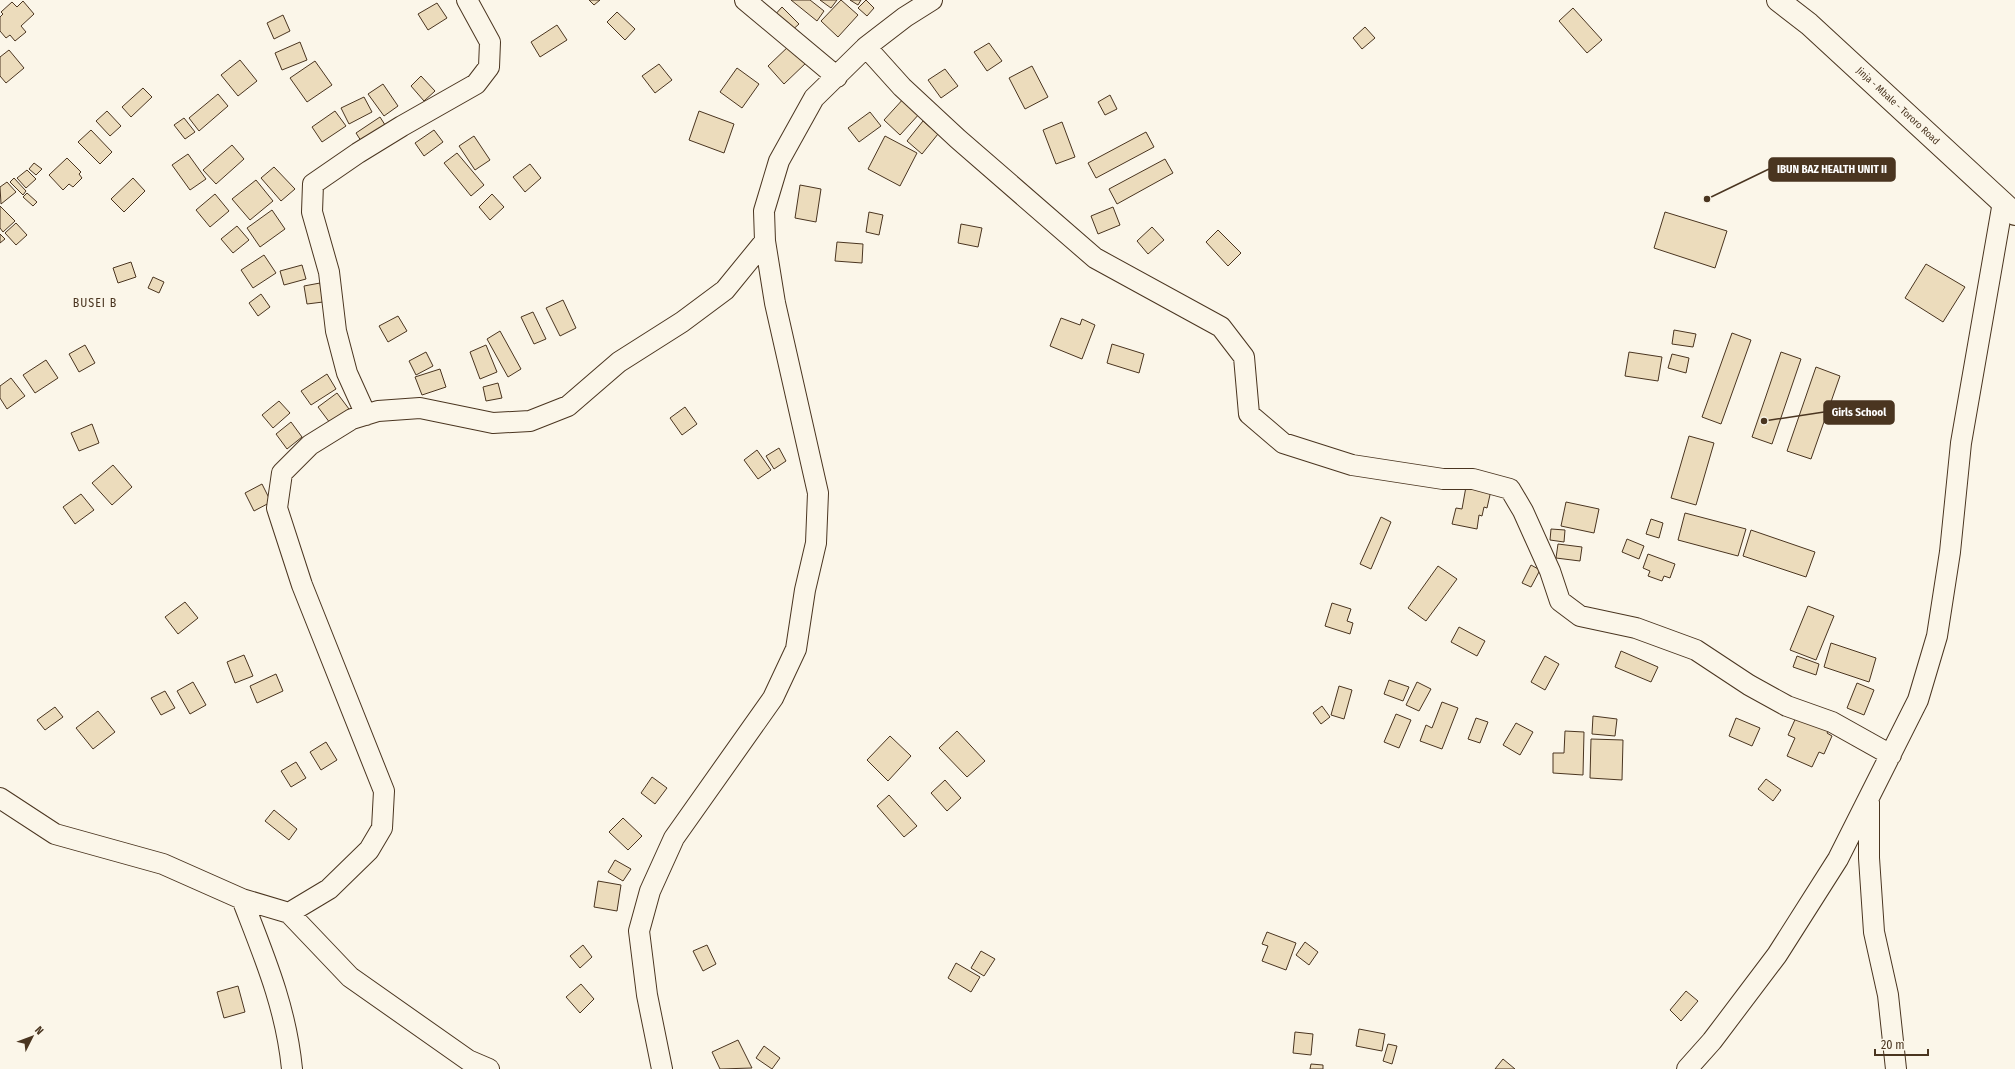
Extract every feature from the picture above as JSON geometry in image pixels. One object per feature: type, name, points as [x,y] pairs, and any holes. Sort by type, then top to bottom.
[{"type":"main road","name":"Jinja - Mbale - Tororo Road","points":[[1778,0],[1808,24],[2009,208]]},
{"type":"street","points":[[366,415],[347,374],[336,331],[329,272],[312,212],[313,184],[396,130],[476,84],[489,67],[490,42],[467,0]]},
{"type":"street","points":[[745,0],[837,77]]},
{"type":"street","points":[[662,1069],[647,995],[639,930],[650,891],[674,838],[773,698],[796,649],[805,590],[816,543],[818,493],[775,304],[765,241],[764,211],[778,161],[814,98],[866,47],[905,17],[932,0]]},
{"type":"street","points":[[866,47],[902,87],[953,134],[1095,258],[1221,327],[1244,357],[1249,414],[1283,443],[1352,465],[1443,479],[1473,479],[1510,489],[1523,511],[1547,564],[1560,601],[1580,616],[1636,628],[1696,650],[1749,685],[1787,706],[1832,722],[1891,755]]},
{"type":"street","points":[[1687,1069],[1712,1041],[1777,955],[1838,859],[1918,700],[1937,636],[1950,552],[1962,443],[2009,208]]},
{"type":"street","points":[[289,913],[329,889],[369,850],[382,828],[384,791],[302,585],[277,508],[282,473],[310,446],[352,419],[378,411],[420,408],[494,423],[530,421],[568,406],[619,362],[682,322],[726,290],[765,241]]},
{"type":"street","points":[[0,798],[55,834],[163,864],[242,898],[289,913],[350,977],[468,1060],[489,1069]]},
{"type":"street","points":[[1869,798],[1869,858],[1874,932],[1888,995],[1896,1069]]},
{"type":"street","points":[[242,898],[278,994],[289,1040],[292,1069]]},
{"type":"building","points":[[589,0],[600,0],[594,5]]},
{"type":"building","points":[[791,0],[810,0],[824,11],[817,21]]},
{"type":"building","points":[[820,0],[837,0],[831,8]]},
{"type":"building","points":[[841,0],[858,15],[838,37],[821,21]]},
{"type":"building","points":[[850,0],[861,0],[858,5]]},
{"type":"building","points":[[866,0],[874,8],[867,16],[858,8]]},
{"type":"building","points":[[23,1],[34,14],[21,26],[26,32],[15,41],[10,35],[6,38],[0,31],[0,17],[3,14],[1,12],[12,2],[17,7]]},
{"type":"building","points":[[437,3],[447,18],[428,30],[418,14]]},
{"type":"building","points":[[782,7],[799,24],[789,33],[773,17]]},
{"type":"building","points":[[1573,8],[1602,40],[1587,53],[1559,21]]},
{"type":"building","points":[[617,12],[635,29],[625,40],[607,22]]},
{"type":"building","points":[[283,15],[290,31],[274,39],[267,23]]},
{"type":"building","points":[[557,25],[567,40],[540,57],[531,42]]},
{"type":"building","points":[[1365,27],[1375,38],[1362,49],[1353,38]]},
{"type":"building","points":[[300,42],[307,60],[282,70],[275,53]]},
{"type":"building","points":[[989,43],[1002,61],[987,71],[974,52]]},
{"type":"building","points":[[791,44],[808,61],[784,84],[768,66]]},
{"type":"building","points":[[9,50],[24,68],[6,83],[0,76],[0,57]]},
{"type":"building","points":[[240,60],[257,81],[238,96],[221,75]]},
{"type":"building","points":[[315,61],[332,85],[307,102],[290,78]]},
{"type":"building","points":[[659,64],[672,80],[655,93],[642,76]]},
{"type":"building","points":[[1032,66],[1048,97],[1025,109],[1009,78]]},
{"type":"building","points":[[737,68],[759,84],[742,108],[720,92]]},
{"type":"building","points":[[945,69],[958,86],[941,98],[928,80]]},
{"type":"building","points":[[421,76],[435,91],[424,101],[411,86]]},
{"type":"building","points":[[383,84],[398,106],[384,116],[368,94]]},
{"type":"building","points":[[143,88],[152,97],[131,117],[122,107]]},
{"type":"building","points":[[218,94],[228,106],[199,131],[189,118]]},
{"type":"building","points":[[1110,95],[1117,109],[1105,115],[1098,102]]},
{"type":"building","points":[[364,97],[372,112],[349,124],[341,108]]},
{"type":"building","points":[[905,97],[921,112],[900,135],[884,120]]},
{"type":"building","points":[[107,111],[121,126],[110,136],[96,121]]},
{"type":"building","points":[[335,111],[346,126],[322,142],[312,127]]},
{"type":"building","points":[[699,111],[734,124],[724,153],[689,140]]},
{"type":"building","points":[[870,112],[881,126],[859,142],[848,128]]},
{"type":"building","points":[[380,117],[387,128],[363,144],[356,133]]},
{"type":"building","points":[[184,118],[195,132],[185,139],[174,125]]},
{"type":"building","points":[[923,121],[938,134],[922,154],[907,141]]},
{"type":"building","points":[[1062,122],[1075,157],[1056,164],[1043,130]]},
{"type":"building","points":[[91,130],[112,152],[100,164],[78,142]]},
{"type":"building","points":[[434,130],[443,142],[424,156],[415,143]]},
{"type":"building","points":[[1146,132],[1154,147],[1096,178],[1088,163]]},
{"type":"building","points":[[474,136],[490,160],[475,170],[459,146]]},
{"type":"building","points":[[885,136],[917,153],[900,186],[868,169]]},
{"type":"building","points":[[232,145],[244,159],[216,184],[203,170]]},
{"type":"building","points":[[457,153],[484,185],[471,196],[444,163]]},
{"type":"building","points":[[188,154],[206,179],[190,190],[172,165]]},
{"type":"building","points":[[67,158],[81,172],[79,174],[82,178],[73,187],[69,184],[63,190],[49,175]]},
{"type":"building","points":[[1165,159],[1173,173],[1117,204],[1109,189]]},
{"type":"building","points":[[34,163],[42,169],[36,175],[29,169]]},
{"type":"building","points":[[530,164],[541,178],[525,192],[513,177]]},
{"type":"building","points":[[274,167],[295,189],[281,201],[261,178]]},
{"type":"building","points":[[27,170],[36,179],[26,188],[17,178]]},
{"type":"building","points":[[14,178],[26,191],[23,195],[10,182]]},
{"type":"building","points":[[133,178],[145,191],[124,212],[111,199]]},
{"type":"building","points":[[256,180],[273,201],[250,220],[232,199]]},
{"type":"building","points":[[7,182],[16,192],[1,204],[0,187]]},
{"type":"building","points":[[800,185],[821,189],[816,222],[795,218]]},
{"type":"building","points":[[27,193],[37,202],[33,206],[23,197]]},
{"type":"building","points":[[215,194],[229,211],[210,227],[196,210]]},
{"type":"building","points":[[492,194],[504,207],[490,220],[479,207]]},
{"type":"building","points":[[0,206],[15,221],[3,232],[0,228]]},
{"type":"building","points":[[1113,207],[1120,225],[1098,234],[1091,216]]},
{"type":"building","points":[[272,210],[285,229],[260,247],[247,228]]},
{"type":"building","points":[[869,212],[883,215],[879,235],[866,232]]},
{"type":"building","points":[[1665,212],[1727,231],[1715,268],[1654,248]]},
{"type":"building","points":[[16,223],[27,235],[16,245],[5,233]]},
{"type":"building","points":[[961,224],[982,228],[978,247],[958,243]]},
{"type":"building","points":[[237,226],[249,240],[233,253],[221,239]]},
{"type":"building","points":[[1152,227],[1164,240],[1148,254],[1137,241]]},
{"type":"building","points":[[1218,230],[1241,253],[1228,266],[1206,242]]},
{"type":"building","points":[[0,234],[5,239],[0,243]]},
{"type":"building","points":[[837,242],[863,244],[862,263],[835,261]]},
{"type":"building","points":[[264,255],[276,273],[253,288],[241,270]]},
{"type":"building","points":[[131,262],[136,277],[118,283],[113,268]]},
{"type":"building","points":[[1926,264],[1965,287],[1943,322],[1905,298]]},
{"type":"building","points":[[302,265],[306,279],[284,285],[280,271]]},
{"type":"building","points":[[153,277],[164,282],[159,293],[148,288]]},
{"type":"building","points":[[320,283],[323,302],[307,304],[304,286]]},
{"type":"building","points":[[261,294],[270,307],[258,316],[249,303]]},
{"type":"building","points":[[563,300],[576,328],[560,336],[546,308]]},
{"type":"building","points":[[533,312],[546,339],[534,344],[521,317]]},
{"type":"building","points":[[398,316],[407,331],[388,342],[379,326]]},
{"type":"building","points":[[1061,318],[1080,325],[1082,319],[1095,325],[1082,359],[1050,346]]},
{"type":"building","points":[[1674,330],[1696,334],[1693,347],[1672,344]]},
{"type":"building","points":[[500,331],[521,369],[508,377],[487,339]]},
{"type":"building","points":[[1732,333],[1751,340],[1721,424],[1702,417]]},
{"type":"building","points":[[1112,344],[1144,354],[1139,373],[1107,363]]},
{"type":"building","points":[[85,345],[95,363],[79,372],[69,354]]},
{"type":"building","points":[[486,345],[497,372],[480,379],[470,352]]},
{"type":"building","points":[[426,352],[433,366],[416,375],[409,361]]},
{"type":"building","points":[[1629,352],[1662,357],[1658,381],[1625,376]]},
{"type":"building","points":[[1781,352],[1801,359],[1772,444],[1752,437]]},
{"type":"building","points":[[1672,354],[1689,358],[1686,373],[1668,368]]},
{"type":"building","points":[[46,360],[58,378],[35,393],[23,375]]},
{"type":"building","points":[[1816,367],[1840,376],[1811,459],[1787,451]]},
{"type":"building","points":[[440,369],[446,387],[422,395],[415,377]]},
{"type":"building","points":[[327,374],[336,389],[311,405],[301,391]]},
{"type":"building","points":[[11,378],[25,396],[7,409],[0,398],[0,386]]},
{"type":"building","points":[[498,383],[502,398],[486,401],[483,387]]},
{"type":"building","points":[[337,393],[349,409],[330,423],[318,407]]},
{"type":"building","points":[[279,401],[290,413],[273,428],[262,415]]},
{"type":"building","points":[[685,407],[697,424],[682,435],[670,418]]},
{"type":"building","points":[[291,422],[302,437],[287,449],[276,434]]},
{"type":"building","points":[[92,424],[99,443],[79,451],[71,433]]},
{"type":"building","points":[[1689,436],[1714,443],[1696,505],[1671,498]]},
{"type":"building","points":[[779,448],[786,461],[774,469],[766,456]]},
{"type":"building","points":[[757,450],[771,470],[758,479],[744,460]]},
{"type":"building","points":[[113,465],[132,487],[112,505],[92,483]]},
{"type":"building","points":[[1467,481],[1492,486],[1487,508],[1484,507],[1482,516],[1479,515],[1477,529],[1452,524],[1456,508],[1462,509]]},
{"type":"building","points":[[262,484],[271,502],[254,511],[245,493]]},
{"type":"building","points":[[81,494],[94,510],[75,524],[63,507]]},
{"type":"building","points":[[1566,502],[1599,509],[1594,533],[1561,526]]},
{"type":"building","points":[[1685,513],[1746,529],[1738,556],[1678,540]]},
{"type":"building","points":[[1381,517],[1391,522],[1371,569],[1360,564]]},
{"type":"building","points":[[1651,519],[1663,523],[1659,538],[1646,534]]},
{"type":"building","points":[[1551,529],[1565,530],[1564,542],[1550,540]]},
{"type":"building","points":[[1751,530],[1815,552],[1806,577],[1743,556]]},
{"type":"building","points":[[1627,539],[1644,546],[1639,559],[1622,552]]},
{"type":"building","points":[[1558,544],[1582,547],[1580,561],[1556,558]]},
{"type":"building","points":[[1648,554],[1675,564],[1670,578],[1664,576],[1662,581],[1648,576],[1650,571],[1643,568]]},
{"type":"building","points":[[1531,565],[1540,570],[1531,587],[1522,583]]},
{"type":"building","points":[[1438,566],[1457,579],[1426,621],[1408,608]]},
{"type":"building","points":[[185,602],[198,618],[178,634],[165,617]]},
{"type":"building","points":[[1332,603],[1351,609],[1347,621],[1353,623],[1350,634],[1325,626]]},
{"type":"building","points":[[1808,606],[1834,616],[1816,660],[1790,650]]},
{"type":"building","points":[[1459,627],[1485,641],[1477,656],[1451,642]]},
{"type":"building","points":[[1831,643],[1876,658],[1869,682],[1824,667]]},
{"type":"building","points":[[1621,651],[1658,667],[1651,682],[1615,667]]},
{"type":"building","points":[[244,655],[253,676],[235,683],[227,662]]},
{"type":"building","points":[[1545,656],[1559,664],[1545,690],[1531,682]]},
{"type":"building","points":[[1797,656],[1819,664],[1816,675],[1793,667]]},
{"type":"building","points":[[276,674],[283,691],[257,703],[250,686]]},
{"type":"building","points":[[1389,680],[1409,687],[1403,701],[1384,694]]},
{"type":"building","points":[[193,682],[206,705],[190,714],[177,691]]},
{"type":"building","points":[[1417,682],[1431,689],[1419,711],[1406,705]]},
{"type":"building","points":[[1857,683],[1874,690],[1864,715],[1847,708]]},
{"type":"building","points":[[1339,686],[1352,690],[1344,719],[1331,715]]},
{"type":"building","points":[[165,691],[175,708],[161,715],[151,698]]},
{"type":"building","points":[[1442,702],[1458,708],[1442,749],[1420,741],[1426,725],[1432,728]]},
{"type":"building","points":[[1322,706],[1330,717],[1321,724],[1313,713]]},
{"type":"building","points":[[55,707],[63,717],[45,730],[37,720]]},
{"type":"building","points":[[98,711],[115,732],[93,749],[76,728]]},
{"type":"building","points":[[1798,713],[1830,727],[1827,733],[1832,736],[1824,754],[1819,752],[1812,767],[1787,756],[1795,738],[1788,735]]},
{"type":"building","points":[[1396,714],[1411,720],[1399,748],[1384,742]]},
{"type":"building","points":[[1593,716],[1617,719],[1615,736],[1592,734]]},
{"type":"building","points":[[1476,718],[1488,722],[1480,743],[1468,739]]},
{"type":"building","points":[[1736,718],[1760,728],[1752,746],[1729,736]]},
{"type":"building","points":[[1516,723],[1533,732],[1520,755],[1503,745]]},
{"type":"building","points":[[957,731],[985,761],[967,777],[939,748]]},
{"type":"building","points":[[1565,731],[1584,732],[1583,775],[1553,773],[1553,753],[1564,753]]},
{"type":"building","points":[[890,736],[911,756],[888,781],[867,760]]},
{"type":"building","points":[[1591,739],[1623,740],[1622,780],[1590,778]]},
{"type":"building","points":[[326,742],[337,760],[321,770],[310,752]]},
{"type":"building","points":[[296,762],[306,778],[291,787],[281,771]]},
{"type":"building","points":[[652,777],[667,788],[655,804],[641,793]]},
{"type":"building","points":[[1766,779],[1781,790],[1773,801],[1758,789]]},
{"type":"building","points":[[945,780],[961,798],[947,811],[931,793]]},
{"type":"building","points":[[889,795],[917,826],[904,837],[877,806]]},
{"type":"building","points":[[274,810],[297,829],[289,840],[265,821]]},
{"type":"building","points":[[623,818],[642,836],[628,850],[609,832]]},
{"type":"building","points":[[615,860],[631,869],[623,881],[608,872]]},
{"type":"building","points":[[598,881],[621,885],[617,911],[594,907]]},
{"type":"building","points":[[1267,932],[1296,943],[1286,970],[1262,961],[1268,946],[1262,944]]},
{"type":"building","points":[[1305,942],[1318,952],[1309,965],[1296,955]]},
{"type":"building","points":[[583,945],[592,957],[580,968],[570,956]]},
{"type":"building","points":[[707,945],[716,964],[703,971],[693,951]]},
{"type":"building","points":[[981,951],[995,959],[984,976],[971,968]]},
{"type":"building","points":[[956,963],[980,977],[971,992],[948,978]]},
{"type":"building","points":[[581,984],[594,999],[580,1013],[566,997]]},
{"type":"building","points":[[238,986],[245,1012],[224,1018],[217,992]]},
{"type":"building","points":[[1686,991],[1698,1001],[1681,1021],[1670,1010]]},
{"type":"building","points":[[1359,1029],[1385,1034],[1382,1051],[1356,1046]]},
{"type":"building","points":[[1295,1032],[1313,1034],[1311,1055],[1293,1053]]},
{"type":"building","points":[[738,1040],[752,1068],[720,1069],[712,1052]]},
{"type":"building","points":[[1388,1044],[1397,1046],[1392,1064],[1383,1061]]},
{"type":"building","points":[[764,1046],[780,1058],[772,1069],[756,1058]]},
{"type":"building","points":[[1503,1059],[1515,1069],[1495,1069]]},
{"type":"building","points":[[1311,1064],[1323,1065],[1323,1069],[1310,1069]]},
{"type":"place","name":"IBUN BAZ HEALTH UNIT II","points":[[1707,199]]},
{"type":"place","name":"Girls School","points":[[1764,421]]},
{"type":"district","name":"BUSEI B","points":[[95,303]]}]
